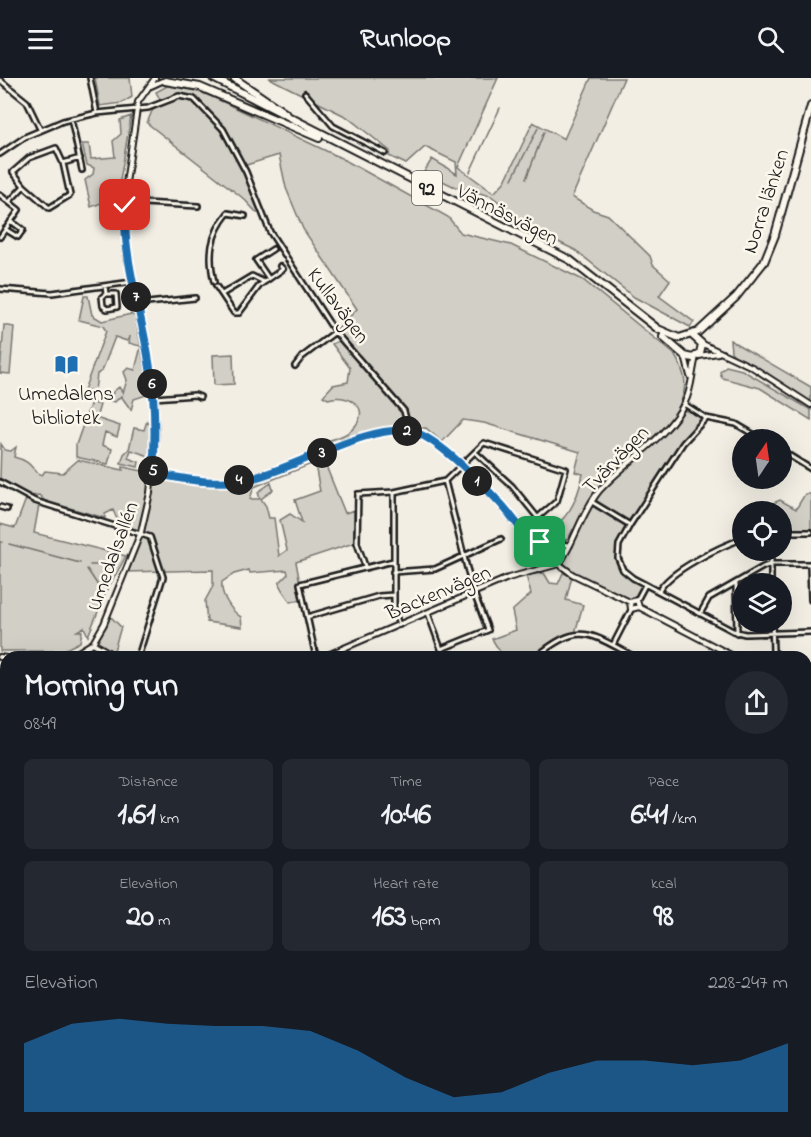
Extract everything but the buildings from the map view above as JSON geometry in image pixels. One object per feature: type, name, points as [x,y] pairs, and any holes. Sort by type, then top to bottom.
[{"type":"highway","name":"Vännäsvägen","points":[[206,78],[319,138],[564,261],[592,280],[631,314],[675,344],[684,355]]},
{"type":"highway","name":"Vännäsvägen","points":[[213,78],[305,127],[570,260],[663,332],[674,338],[684,338]]},
{"type":"highway","points":[[234,78],[305,127]]},
{"type":"highway","points":[[165,80],[200,87],[319,138]]},
{"type":"highway","name":"Norra länken","points":[[692,336],[736,297],[764,261],[778,227],[811,106]]},
{"type":"highway","points":[[702,343],[692,336],[684,338],[680,346],[684,355],[697,357],[702,343],[708,322]]},
{"type":"street","points":[[90,78],[97,113]]},
{"type":"street","points":[[156,78],[165,80]]},
{"type":"street","name":"Umedalsallén","points":[[93,643],[104,624],[141,532],[153,473],[156,432],[154,398],[127,253],[125,202],[140,97],[156,78]]},
{"type":"street","points":[[0,80],[27,102],[40,129]]},
{"type":"street","points":[[147,88],[165,80]]},
{"type":"street","points":[[305,93],[333,126],[385,153]]},
{"type":"street","name":"Kullavägen","points":[[138,109],[156,106],[173,97],[187,97],[199,104],[223,129],[243,165],[270,232],[335,332],[400,405],[408,419],[409,431]]},
{"type":"street","points":[[0,154],[40,129],[97,113],[138,109]]},
{"type":"street","points":[[71,119],[82,170]]},
{"type":"street","points":[[56,148],[63,163],[70,195],[68,199],[49,208],[24,186],[13,172],[29,158],[56,148]]},
{"type":"street","points":[[63,163],[80,158]]},
{"type":"street","points":[[9,202],[24,186]]},
{"type":"street","points":[[0,195],[19,210],[0,237]]},
{"type":"street","points":[[125,202],[198,206]]},
{"type":"street","name":"Kullavägen","points":[[245,216],[228,213],[216,231],[210,257],[215,284],[234,313],[239,314],[264,282],[283,269],[280,266]]},
{"type":"street","points":[[5,229],[18,237],[23,230],[11,221]]},
{"type":"street","points":[[269,279],[256,260],[273,249]]},
{"type":"street","name":"Kullavägen","points":[[222,294],[252,276],[264,282]]},
{"type":"street","points":[[0,289],[52,293],[132,282]]},
{"type":"street","points":[[105,286],[106,294]]},
{"type":"street","points":[[106,294],[116,294],[117,307],[107,309],[103,306],[102,297],[106,294]]},
{"type":"street","points":[[138,304],[195,298]]},
{"type":"street","points":[[296,366],[302,357],[335,332]]},
{"type":"street","points":[[702,343],[752,367],[811,405]]},
{"type":"street","points":[[697,357],[719,353]]},
{"type":"street","name":"Tvärvägen","points":[[684,355],[690,376]]},
{"type":"street","name":"Tvärvägen","points":[[559,564],[592,502],[610,480],[664,430],[684,404],[697,357]]},
{"type":"street","points":[[154,398],[195,395],[201,397]]},
{"type":"street","points":[[684,404],[706,418],[736,424],[744,429]]},
{"type":"street","points":[[706,418],[687,437],[630,525],[619,545],[619,562],[626,574],[732,630]]},
{"type":"street","points":[[153,473],[201,482],[238,481],[271,472],[384,431],[409,431],[433,441],[501,504],[522,531],[540,542],[570,545]]},
{"type":"street","points":[[365,566],[357,543],[357,496],[362,493],[394,492],[445,481],[486,443],[565,468],[557,501],[522,531]]},
{"type":"street","points":[[475,451],[512,486],[538,518]]},
{"type":"street","points":[[792,457],[811,469]]},
{"type":"street","points":[[428,613],[441,649],[488,630],[474,593],[445,481]]},
{"type":"street","points":[[0,482],[35,501],[141,532],[153,540],[163,577],[140,651]]},
{"type":"street","points":[[394,492],[393,595],[394,612],[399,625]]},
{"type":"street","points":[[592,502],[630,525]]},
{"type":"street","points":[[0,507],[7,509]]},
{"type":"street","points":[[792,532],[811,532]]},
{"type":"street","points":[[393,572],[426,572],[501,539]]},
{"type":"street","points":[[659,592],[664,582],[700,558],[732,544]]},
{"type":"street","points":[[315,651],[300,584],[365,566],[393,561]]},
{"type":"street","points":[[559,564],[572,574],[630,602],[637,600]]},
{"type":"street","name":"Backenvägen","points":[[337,651],[527,571],[559,564]]},
{"type":"street","points":[[771,564],[771,573]]},
{"type":"street","points":[[754,573],[771,564],[811,564],[811,600]]},
{"type":"street","points":[[639,608],[637,600],[645,585]]},
{"type":"street","points":[[700,614],[709,599],[732,585]]},
{"type":"street","points":[[307,617],[379,596],[393,595]]},
{"type":"street","points":[[613,645],[631,609],[630,602]]},
{"type":"street","points":[[631,609],[639,608],[723,651]]},
{"type":"street","points":[[792,632],[811,632]]},
{"type":"street","points":[[772,633],[774,651]]},
{"type":"street","points":[[543,651],[556,640],[570,634],[591,635],[624,651]]},
{"type":"street","points":[[82,651],[93,643],[106,651]]},
{"type":"street","points":[[0,683],[0,689]]},
{"type":"shaded area","points":[[95,78],[130,78],[132,97],[122,103],[100,106]]},
{"type":"shaded area","points":[[269,78],[498,78],[458,167],[494,193],[505,181],[533,122],[564,139],[591,78],[624,78],[572,197],[593,210],[608,215],[650,256],[653,265],[670,280],[659,296],[694,322],[690,327],[634,297],[575,250],[529,228],[506,211],[504,206],[491,196],[455,187],[424,172],[432,159],[457,174],[456,162],[425,147],[406,164],[389,156],[390,151],[347,117]]},
{"type":"shaded area","points":[[169,85],[186,86],[217,99],[341,158],[448,217],[461,233],[511,245],[583,280],[674,354],[685,380],[684,393],[678,408],[706,418],[691,433],[621,540],[621,562],[632,577],[645,585],[637,600],[631,601],[572,574],[559,564],[570,545],[573,529],[568,539],[558,541],[541,539],[531,535],[527,532],[527,529],[532,535],[542,538],[570,510],[583,474],[575,472],[580,452],[484,423],[463,420],[442,442],[426,428],[375,434],[322,453],[319,444],[349,432],[360,418],[358,406],[354,402],[342,398],[328,399],[323,396],[333,385],[348,382],[350,368],[332,344],[342,339],[335,332],[357,309],[303,229],[286,188],[279,155],[243,166],[262,210],[257,213],[244,199],[147,123],[152,111],[162,103],[156,92]]},
{"type":"shaded area","points":[[131,116],[116,204],[106,201],[91,207],[85,180],[93,174],[94,168],[87,165],[82,144],[89,144],[91,159],[115,157],[113,141],[121,134],[120,120]]},
{"type":"shaded area","points":[[84,296],[88,296],[92,315],[102,321],[131,314],[138,318],[143,342],[140,346],[129,343],[130,336],[127,341],[115,337],[102,371],[97,374],[95,391],[84,390],[106,331],[103,326],[79,320]]},
{"type":"shaded area","points":[[4,325],[14,327],[10,374],[0,373]]},
{"type":"shaded area","points":[[730,340],[811,387],[811,405],[736,357],[731,352]]},
{"type":"shaded area","points":[[144,349],[152,393],[134,399],[131,410],[121,396],[115,402],[110,401],[113,392],[119,387],[123,393],[127,380],[124,372],[128,368],[135,370],[140,350]]},
{"type":"shaded area","points":[[233,354],[234,384],[214,385],[213,355]]},
{"type":"shaded area","points":[[726,366],[742,370],[811,410],[811,420],[760,388],[722,378],[720,372]]},
{"type":"shaded area","points":[[91,402],[100,405],[96,418],[120,426],[117,437],[105,432],[102,445],[112,449],[108,464],[76,457],[76,445]]},
{"type":"shaded area","points":[[147,421],[151,429],[149,456],[131,450],[128,458],[139,462],[138,467],[121,463],[124,454],[129,449],[134,428],[144,430]]},
{"type":"shaded area","points":[[1,444],[5,450],[11,451],[16,447],[14,457],[25,461],[42,475],[45,471],[63,473],[78,460],[123,470],[123,467],[183,479],[207,482],[231,481],[265,474],[309,459],[311,464],[254,487],[250,499],[260,499],[258,492],[271,483],[273,490],[261,499],[266,506],[269,518],[274,518],[279,556],[287,550],[280,520],[290,514],[302,522],[295,500],[320,491],[315,465],[324,461],[345,513],[354,510],[354,543],[296,562],[303,600],[290,602],[281,588],[279,583],[288,574],[287,570],[250,573],[249,570],[234,574],[222,582],[222,587],[227,602],[241,617],[242,627],[207,622],[205,601],[213,586],[213,570],[124,572],[141,532],[120,526],[113,510],[105,514],[105,518],[45,501],[39,495],[28,496],[0,479]]},
{"type":"shaded area","points":[[805,494],[811,494],[811,532],[792,532],[792,507],[796,509]]},
{"type":"shaded area","points":[[26,499],[39,505],[34,533],[126,556],[106,592],[88,636],[84,627],[77,631],[82,631],[80,642],[62,651],[0,651],[0,524],[15,528]]},
{"type":"shaded area","points":[[544,573],[550,583],[558,584],[563,573],[572,576],[566,600],[583,605],[575,633],[556,640],[543,651],[499,651],[492,639],[516,630],[512,611],[531,594],[526,575]]},
{"type":"shaded area","points":[[107,613],[121,627],[114,651],[83,651],[93,643]]},
{"type":"waterway","points":[[470,172],[500,108]]},
{"type":"waterway","points":[[512,179],[538,128]]},
{"type":"waterway","points":[[526,179],[544,132]]},
{"type":"waterway","points":[[9,544],[80,563]]},
{"type":"waterway","points":[[90,565],[111,565]]},
{"type":"waterway","points":[[87,569],[103,593]]},
{"type":"place","name":"Umedalens bibliotek","points":[[66,365]]},
{"type":"route","points":[[125,205],[127,253],[148,351],[154,398],[156,432],[153,473],[201,482],[238,481],[254,478],[384,431],[409,431],[428,437],[437,443],[501,504],[526,535],[540,542]]}]
